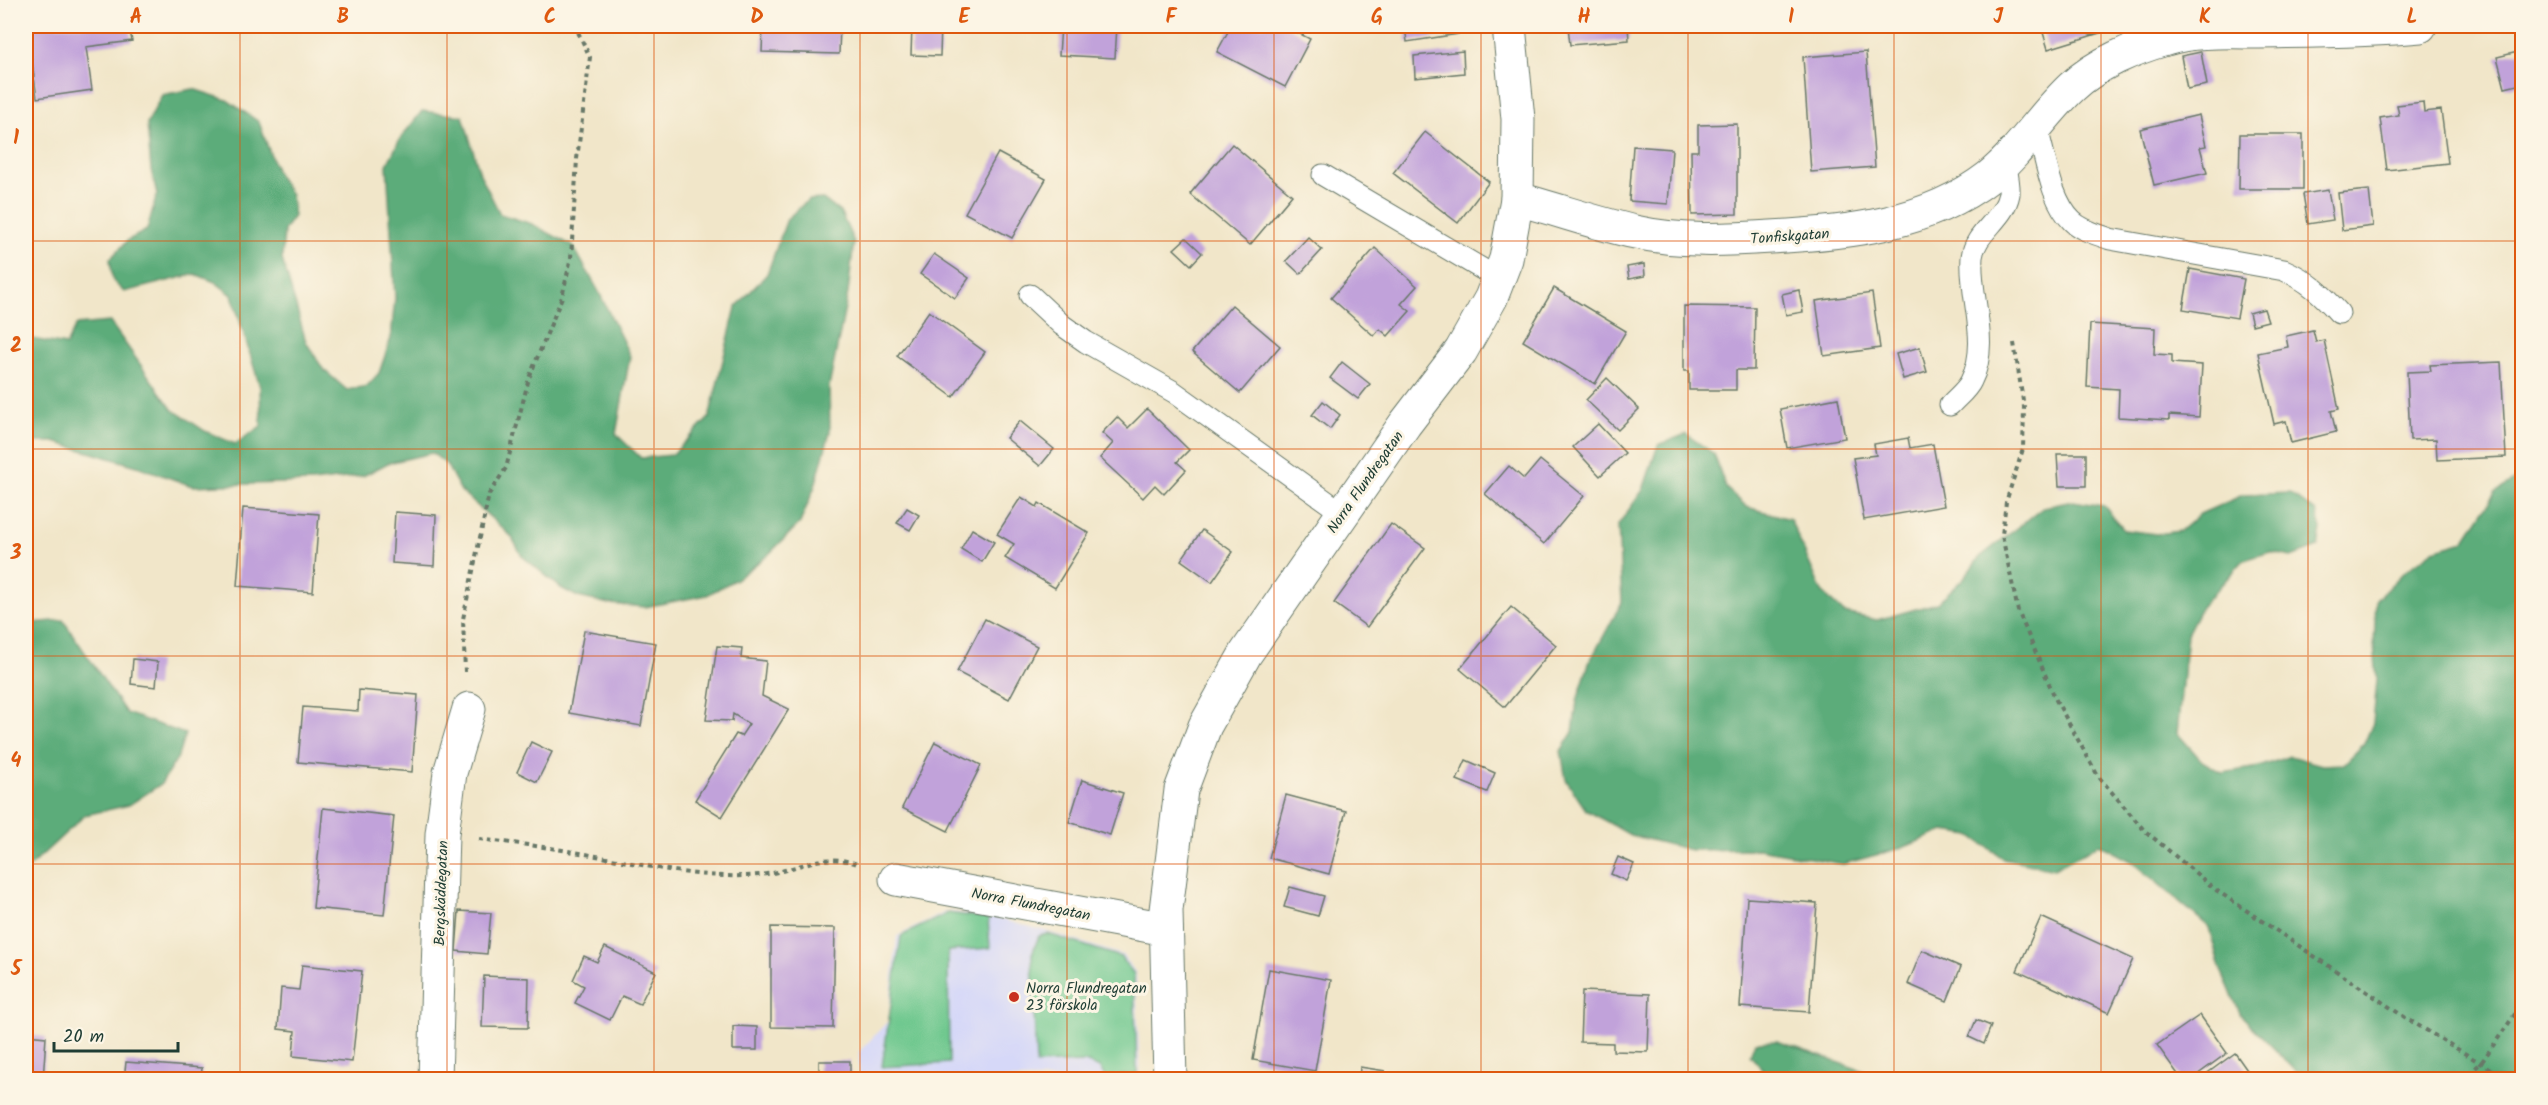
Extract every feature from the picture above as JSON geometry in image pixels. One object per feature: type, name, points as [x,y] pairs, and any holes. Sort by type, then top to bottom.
[{"type":"street","name":"Norra Flundregatan","points":[[1170,1080],[1166,929],[1171,856],[1181,790],[1205,726],[1246,653],[1405,424],[1461,351],[1476,328],[1499,279],[1506,259],[1517,199],[1518,119],[1509,26]]},
{"type":"street","name":"Tonfiskgatan","points":[[1517,199],[1635,232],[1687,239],[1729,240],[1855,231],[1893,222],[1959,197],[2005,162],[2037,129],[2070,88],[2094,68],[2168,38],[2219,32],[2381,30],[2420,26]]},
{"type":"street","name":"Bergskäddegatan","points":[[435,1080],[442,834],[450,774],[469,709]]},
{"type":"street","name":"Norra Flundregatan","points":[[896,879],[1166,929]]},
{"type":"lane","points":[[2037,129],[2056,197],[2072,220],[2086,230],[2110,239],[2284,270],[2300,277],[2319,290],[2339,313]]},
{"type":"lane","points":[[1950,405],[1970,383],[1978,361],[1979,324],[1972,257],[1976,243],[2005,208],[2009,192],[2005,162]]},
{"type":"lane","points":[[1323,175],[1499,279]]},
{"type":"lane","points":[[1030,294],[1078,336],[1174,392],[1344,514]]},
{"type":"path","points":[[469,709],[464,665],[463,619],[479,533],[489,494],[506,468],[529,378],[562,297],[571,258],[577,159],[590,57],[574,26]]},
{"type":"path","points":[[2012,337],[2024,407],[2023,450],[2006,502],[2002,535],[2018,611],[2056,700],[2098,776],[2144,830],[2216,890],[2406,1018],[2509,1080]]},
{"type":"path","points":[[442,834],[573,851],[685,874],[726,877],[762,875],[821,859],[836,858],[896,879]]},
{"type":"path","points":[[2462,1080],[2481,1063],[2523,1004]]},
{"type":"shaded area","name":"Norra Flundregatan 23 förskola","points":[[947,911],[987,916],[1039,929],[1123,955],[1136,973],[1140,1079],[859,1079],[859,1052],[888,1021],[897,936]]},
{"type":"green space","points":[[193,89],[227,100],[259,122],[277,173],[291,195],[294,216],[284,230],[282,259],[306,342],[323,369],[347,390],[367,386],[379,373],[391,338],[395,298],[387,165],[400,139],[422,111],[463,116],[480,174],[500,214],[532,224],[573,246],[598,290],[630,356],[616,434],[641,458],[672,455],[709,418],[736,307],[767,274],[787,219],[808,200],[823,199],[841,213],[854,242],[848,293],[829,387],[830,432],[815,486],[800,523],[767,556],[736,579],[707,595],[645,607],[609,604],[578,597],[561,588],[522,556],[511,536],[461,491],[446,464],[432,453],[388,463],[363,476],[312,482],[192,486],[137,466],[54,442],[26,442],[26,338],[66,345],[76,325],[110,322],[172,409],[205,431],[235,444],[261,426],[260,387],[232,295],[215,282],[195,274],[124,292],[113,281],[110,259],[128,240],[147,230],[157,194],[151,170],[147,124],[162,95]]},
{"type":"green space","points":[[1686,434],[1714,454],[1726,488],[1747,507],[1790,519],[1822,592],[1844,613],[1877,620],[1937,603],[1963,579],[1980,557],[2044,507],[2073,501],[2104,506],[2124,530],[2156,534],[2180,531],[2200,514],[2243,495],[2290,493],[2316,512],[2321,529],[2318,547],[2291,557],[2270,552],[2244,560],[2201,607],[2187,634],[2177,733],[2202,761],[2222,773],[2259,767],[2290,756],[2322,765],[2344,764],[2364,744],[2373,723],[2377,680],[2374,645],[2376,600],[2404,572],[2434,550],[2464,541],[2495,493],[2522,475],[2522,1079],[2331,1080],[2296,1071],[2241,1015],[2220,968],[2209,927],[2133,862],[2099,844],[2054,869],[2003,858],[1970,835],[1944,831],[1902,848],[1843,864],[1759,849],[1691,850],[1630,835],[1586,810],[1566,780],[1561,751],[1573,732],[1577,701],[1589,663],[1622,602],[1618,525],[1643,490],[1658,445]]},
{"type":"green space","points":[[63,620],[126,713],[185,734],[178,757],[161,784],[129,805],[85,815],[26,870],[26,621],[32,623]]},
{"type":"green space","points":[[948,913],[988,918],[990,948],[948,951],[949,1063],[882,1067],[901,936]]},
{"type":"green space","points":[[1048,934],[1121,957],[1134,974],[1137,1074],[1105,1077],[1100,1068],[1085,1062],[1036,1064],[1032,954],[1039,936]]},
{"type":"green space","points":[[1777,1041],[1886,1079],[1771,1079],[1750,1055],[1755,1042]]},
{"type":"building","points":[[27,26],[129,26],[132,41],[86,47],[92,90],[37,98]]},
{"type":"building","points":[[763,26],[840,26],[839,54],[762,52]]},
{"type":"building","points":[[912,26],[941,26],[940,56],[911,55]]},
{"type":"building","points":[[1061,26],[1117,26],[1115,58],[1059,55]]},
{"type":"building","points":[[1231,26],[1285,26],[1310,39],[1285,87],[1217,52]]},
{"type":"building","points":[[1405,26],[1457,26],[1458,34],[1407,42]]},
{"type":"building","points":[[1568,26],[1628,26],[1629,40],[1570,45]]},
{"type":"building","points":[[2041,26],[2115,26],[2116,28],[2048,49]]},
{"type":"building","points":[[1463,51],[1464,73],[1415,78],[1414,56]]},
{"type":"building","points":[[2522,51],[2522,84],[2505,88],[2497,57]]},
{"type":"building","points":[[1866,52],[1875,167],[1811,172],[1803,57]]},
{"type":"building","points":[[2201,52],[2207,85],[2187,89],[2181,56]]},
{"type":"building","points":[[2423,102],[2424,112],[2441,110],[2448,163],[2387,170],[2380,118],[2399,115],[2397,105]]},
{"type":"building","points":[[2199,115],[2206,146],[2200,147],[2207,173],[2154,185],[2140,129]]},
{"type":"building","points":[[1737,124],[1737,214],[1692,215],[1691,151],[1698,151],[1698,125]]},
{"type":"building","points":[[2522,126],[2522,154],[2521,155],[2516,127]]},
{"type":"building","points":[[1425,132],[1489,182],[1458,223],[1393,173]]},
{"type":"building","points":[[2240,134],[2303,134],[2303,189],[2239,189]]},
{"type":"building","points":[[1232,144],[1292,195],[1250,245],[1190,194]]},
{"type":"building","points":[[1633,146],[1672,149],[1668,204],[1629,201]]},
{"type":"building","points":[[998,153],[1046,179],[1012,238],[965,213]]},
{"type":"building","points":[[2328,190],[2333,220],[2308,224],[2303,194]]},
{"type":"building","points":[[2369,190],[2373,226],[2342,230],[2338,193]]},
{"type":"building","points":[[1308,237],[1322,250],[1300,274],[1286,261]]},
{"type":"building","points":[[1186,238],[1202,253],[1191,265],[1174,249]]},
{"type":"building","points":[[1375,248],[1417,286],[1401,304],[1410,311],[1388,336],[1380,329],[1374,336],[1331,298]]},
{"type":"building","points":[[934,254],[969,278],[955,298],[920,274]]},
{"type":"building","points":[[1644,264],[1645,276],[1629,279],[1627,267]]},
{"type":"building","points":[[2190,269],[2244,279],[2237,318],[2183,309]]},
{"type":"building","points":[[1554,288],[1626,331],[1595,384],[1523,341]]},
{"type":"building","points":[[1799,290],[1803,312],[1786,315],[1782,294]]},
{"type":"building","points":[[1872,293],[1880,348],[1824,356],[1816,301]]},
{"type":"building","points":[[1232,305],[1280,346],[1240,393],[1192,352]]},
{"type":"building","points":[[1684,306],[1755,307],[1754,370],[1736,370],[1736,390],[1689,390],[1689,371],[1684,371]]},
{"type":"building","points":[[2264,309],[2268,321],[2252,325],[2249,313]]},
{"type":"building","points":[[929,311],[985,352],[953,397],[897,356]]},
{"type":"building","points":[[2090,324],[2155,328],[2154,354],[2172,355],[2172,363],[2202,365],[2199,417],[2169,415],[2169,420],[2118,417],[2119,389],[2087,387]]},
{"type":"building","points":[[2313,330],[2316,342],[2324,340],[2339,409],[2331,411],[2336,432],[2291,443],[2286,421],[2274,424],[2258,353],[2288,347],[2286,336]]},
{"type":"building","points":[[1920,347],[1927,372],[1903,379],[1896,354]]},
{"type":"building","points":[[1342,362],[1370,384],[1358,399],[1330,378]]},
{"type":"building","points":[[2501,362],[2506,457],[2437,460],[2436,439],[2410,440],[2407,372],[2431,371],[2430,365]]},
{"type":"building","points":[[1607,378],[1639,409],[1618,430],[1586,400]]},
{"type":"building","points":[[1838,398],[1845,438],[1787,448],[1780,409]]},
{"type":"building","points":[[1323,401],[1340,415],[1330,429],[1312,415]]},
{"type":"building","points":[[1147,409],[1189,450],[1177,462],[1186,470],[1164,494],[1155,485],[1143,498],[1100,458],[1113,443],[1102,433],[1117,417],[1128,428]]},
{"type":"building","points":[[1020,421],[1054,449],[1040,466],[1006,438]]},
{"type":"building","points":[[1598,424],[1625,453],[1600,476],[1573,447]]},
{"type":"building","points":[[1908,438],[1910,448],[1933,444],[1944,506],[1864,520],[1853,458],[1876,455],[1874,444]]},
{"type":"building","points":[[2057,454],[2086,454],[2086,486],[2059,486]]},
{"type":"building","points":[[1540,460],[1584,496],[1544,544],[1485,494],[1509,466],[1524,479]]},
{"type":"building","points":[[1021,497],[1037,507],[1039,503],[1089,533],[1055,588],[1005,558],[1014,544],[997,534]]},
{"type":"building","points":[[243,508],[319,514],[313,592],[237,586]]},
{"type":"building","points":[[907,508],[919,515],[910,530],[897,523]]},
{"type":"building","points":[[395,512],[436,515],[434,566],[392,563]]},
{"type":"building","points":[[1391,524],[1425,548],[1367,627],[1334,603]]},
{"type":"building","points":[[972,529],[994,542],[982,562],[961,549]]},
{"type":"building","points":[[1202,530],[1233,552],[1212,582],[1181,560]]},
{"type":"building","points":[[1511,607],[1556,645],[1505,707],[1460,669]]},
{"type":"building","points":[[985,619],[1037,646],[1009,699],[957,672]]},
{"type":"building","points":[[584,631],[656,643],[641,726],[569,713]]},
{"type":"building","points":[[717,646],[742,648],[741,658],[766,661],[762,696],[789,709],[722,817],[695,800],[736,734],[741,736],[749,724],[733,714],[732,721],[706,720]]},
{"type":"building","points":[[133,659],[158,662],[156,687],[131,684]]},
{"type":"building","points":[[359,690],[418,695],[412,772],[298,762],[303,707],[358,711]]},
{"type":"building","points":[[531,742],[552,752],[537,782],[517,772]]},
{"type":"building","points":[[935,742],[981,765],[948,831],[902,808]]},
{"type":"building","points":[[1466,760],[1495,773],[1487,792],[1457,780]]},
{"type":"building","points":[[1082,780],[1123,793],[1110,835],[1069,822]]},
{"type":"building","points":[[1286,795],[1346,811],[1329,874],[1269,858]]},
{"type":"building","points":[[323,808],[394,816],[384,915],[313,908]]},
{"type":"building","points":[[1618,857],[1634,864],[1626,881],[1611,874]]},
{"type":"building","points":[[1290,887],[1324,896],[1318,916],[1284,907]]},
{"type":"building","points":[[1747,898],[1817,903],[1809,1012],[1740,1007]]},
{"type":"building","points":[[459,911],[491,913],[487,954],[456,951]]},
{"type":"building","points":[[2041,917],[2133,959],[2109,1013],[2017,971]]},
{"type":"building","points":[[771,927],[835,928],[833,1028],[771,1027]]},
{"type":"building","points":[[605,947],[656,972],[640,1004],[622,996],[610,1020],[575,1003],[584,986],[573,980],[584,956],[597,962]]},
{"type":"building","points":[[1922,950],[1961,967],[1947,1001],[1908,984]]},
{"type":"building","points":[[302,965],[362,971],[352,1062],[293,1056],[295,1031],[278,1029],[281,988],[299,990]]},
{"type":"building","points":[[1269,969],[1331,980],[1315,1071],[1253,1060]]},
{"type":"building","points":[[484,976],[529,978],[528,1028],[482,1027]]},
{"type":"building","points":[[1582,991],[1650,994],[1648,1052],[1613,1051],[1613,1043],[1580,1042]]},
{"type":"building","points":[[2200,1015],[2227,1053],[2190,1080],[2182,1080],[2157,1045]]},
{"type":"building","points":[[1976,1020],[1991,1026],[1984,1044],[1969,1037]]},
{"type":"building","points":[[733,1026],[757,1027],[757,1050],[733,1050]]},
{"type":"building","points":[[26,1035],[46,1037],[43,1080],[26,1080]]},
{"type":"building","points":[[2235,1053],[2254,1080],[2198,1080]]},
{"type":"building","points":[[819,1061],[850,1061],[850,1080],[819,1080]]},
{"type":"building","points":[[126,1062],[202,1068],[201,1080],[124,1080]]},
{"type":"building","points":[[1360,1067],[1385,1071],[1384,1080],[1359,1080]]},
{"type":"place","name":"Norra Flundregatan 23 förskola","points":[[1014,997]]}]
